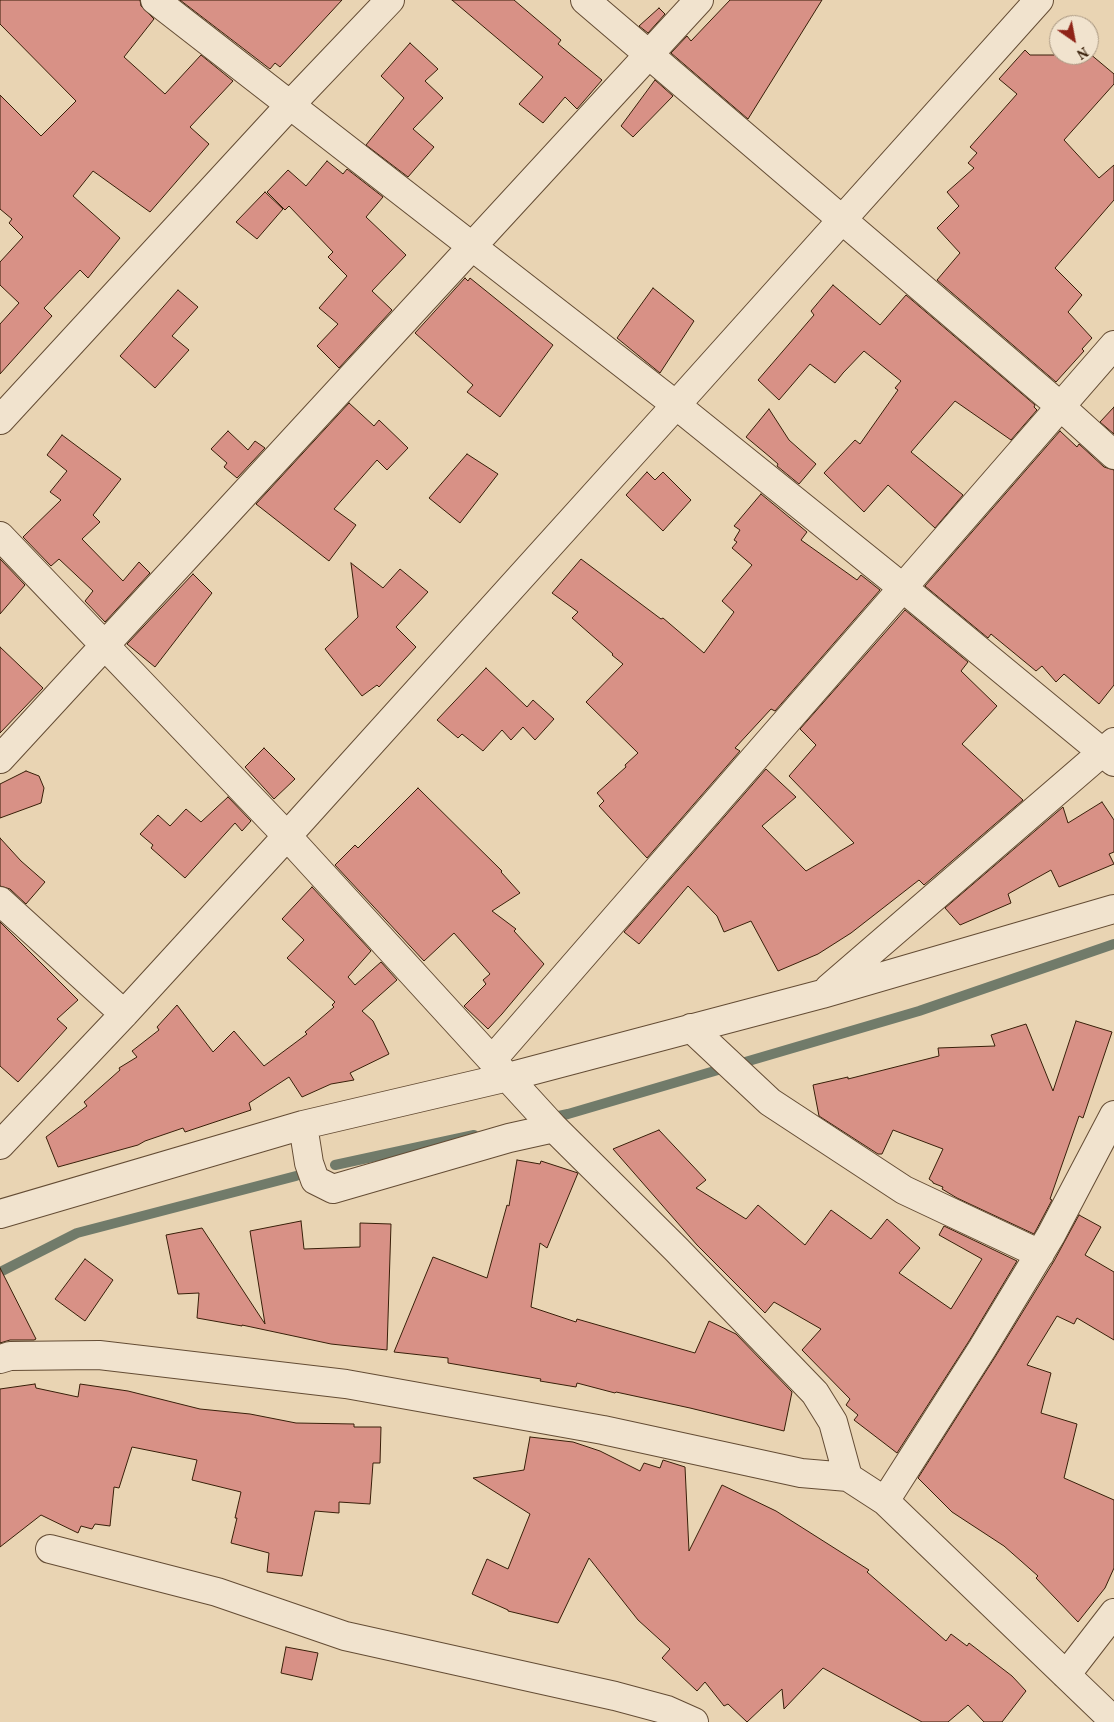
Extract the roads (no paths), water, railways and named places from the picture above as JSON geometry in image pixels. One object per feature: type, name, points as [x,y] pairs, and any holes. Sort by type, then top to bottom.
[{"type":"street","points":[[155,0],[676,405],[1110,752],[822,994]]},
{"type":"street","points":[[0,420],[390,0]]},
{"type":"street","points":[[585,0],[1060,406],[1114,455]]},
{"type":"street","points":[[0,759],[700,0]]},
{"type":"street","points":[[0,1145],[124,1014],[286,836],[1039,0]]},
{"type":"street","points":[[500,1068],[903,588],[1114,345]]},
{"type":"street","points":[[0,536],[286,836],[554,1128],[676,1249],[816,1393],[833,1422],[848,1477]]},
{"type":"street","points":[[0,901],[124,1014]]},
{"type":"street","points":[[0,1214],[500,1068],[691,1028],[822,994],[1114,909]]},
{"type":"street","points":[[691,1028],[770,1102],[904,1190],[1040,1254]]},
{"type":"street","points":[[885,1501],[1040,1254],[1114,1115]]},
{"type":"street","points":[[303,1125],[309,1163],[315,1180],[333,1189],[509,1138],[554,1128]]},
{"type":"street","points":[[0,1359],[10,1356],[100,1356],[346,1384],[603,1430],[800,1473],[848,1477],[885,1501],[1113,1721]]},
{"type":"street","points":[[50,1549],[217,1592],[346,1636],[615,1696],[667,1710],[694,1722]]},
{"type":"street","points":[[1066,1675],[1114,1613]]},
{"type":"waterway","points":[[549,1118],[919,1011],[1114,944]]},
{"type":"waterway","points":[[335,1165],[474,1135]]},
{"type":"waterway","points":[[0,1272],[77,1233],[296,1176]]}]
